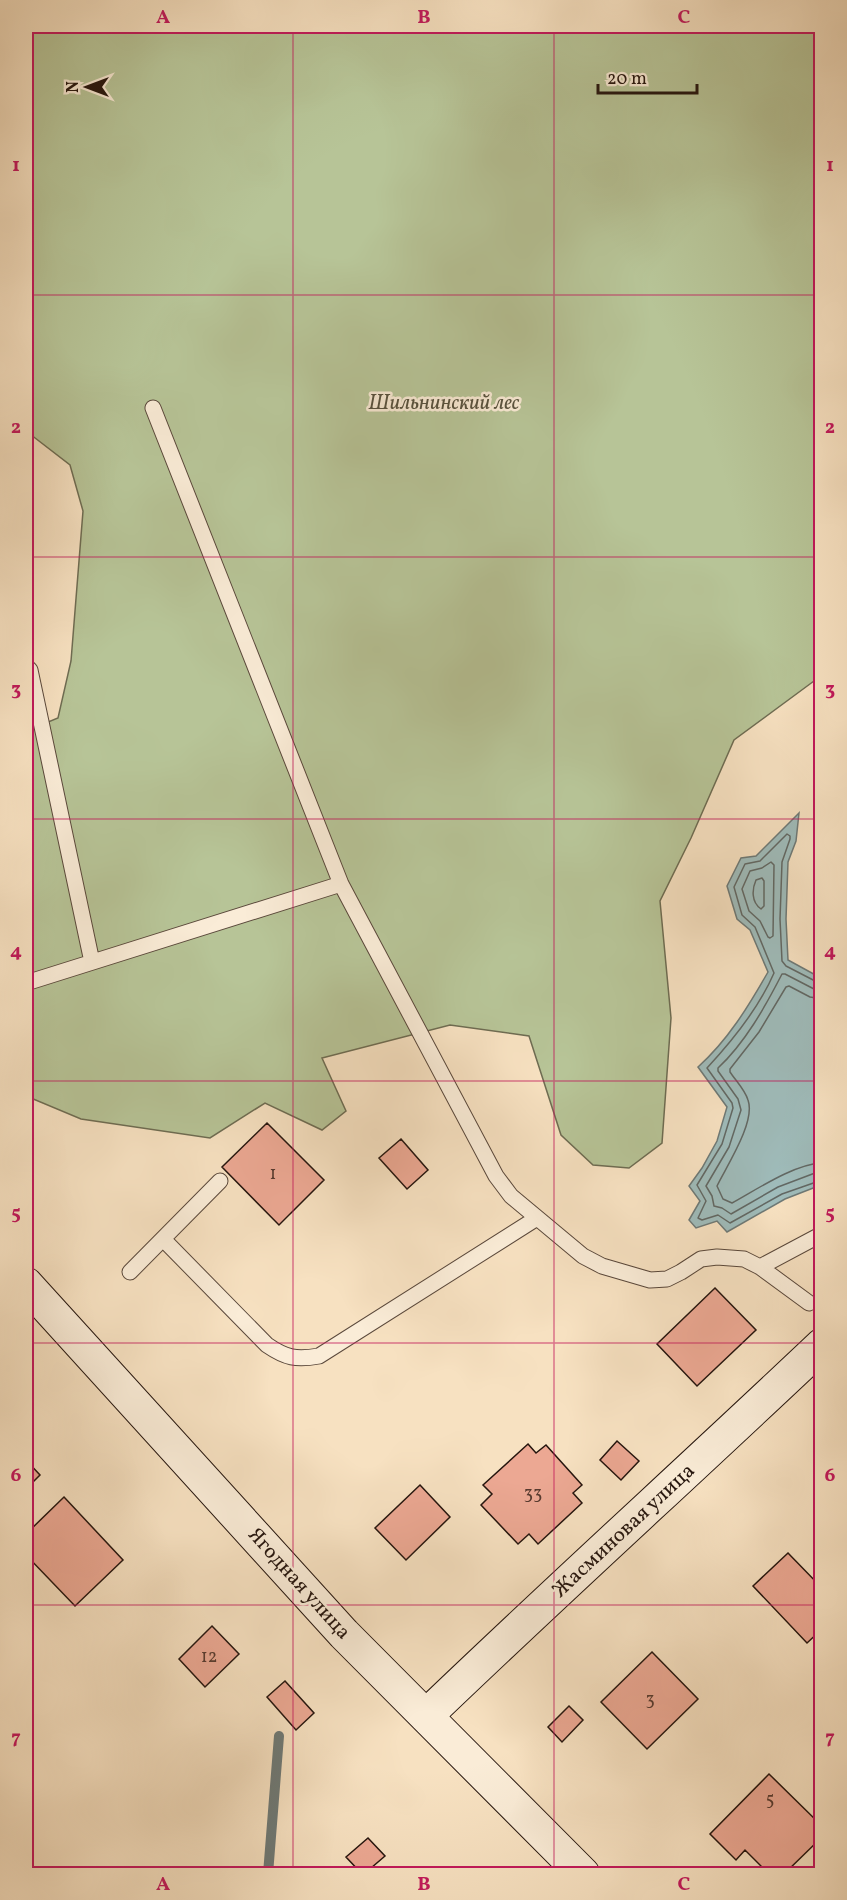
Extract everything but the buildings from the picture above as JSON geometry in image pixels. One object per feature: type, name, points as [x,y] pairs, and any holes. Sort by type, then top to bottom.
[{"type":"street","name":"Ягодная улица","points":[[26,1284],[344,1634],[583,1875]]},
{"type":"street","name":"Жасминовая улица","points":[[426,1716],[500,1644],[822,1345]]},
{"type":"lane","points":[[153,408],[341,884],[496,1176],[511,1196],[583,1256],[602,1266],[650,1280],[667,1279],[700,1258],[744,1259],[760,1267],[809,1303]]},
{"type":"lane","points":[[26,666],[30,670],[92,962]]},
{"type":"lane","points":[[26,983],[341,884]]},
{"type":"lane","points":[[130,1272],[220,1181]]},
{"type":"lane","points":[[163,1239],[267,1345],[282,1355],[301,1359],[319,1356],[537,1218]]},
{"type":"lane","points":[[760,1267],[822,1234]]},
{"type":"green space","name":"Шильнинский лес","points":[[26,26],[821,26],[821,684],[814,681],[734,740],[691,838],[660,901],[671,1018],[662,1143],[629,1168],[593,1165],[561,1135],[529,1036],[450,1025],[322,1058],[346,1111],[322,1130],[265,1103],[210,1138],[81,1119],[26,1096],[26,716],[41,725],[58,718],[71,661],[83,511],[70,465],[26,431]]},
{"type":"water","points":[[799,813],[796,841],[788,862],[786,919],[788,960],[821,978],[821,1185],[785,1199],[727,1232],[717,1221],[696,1228],[689,1220],[700,1201],[689,1186],[717,1141],[727,1107],[698,1067],[728,1034],[768,972],[750,930],[737,919],[727,886],[741,858],[756,856]]},
{"type":"waterway","points":[[268,1874],[279,1736]]}]
